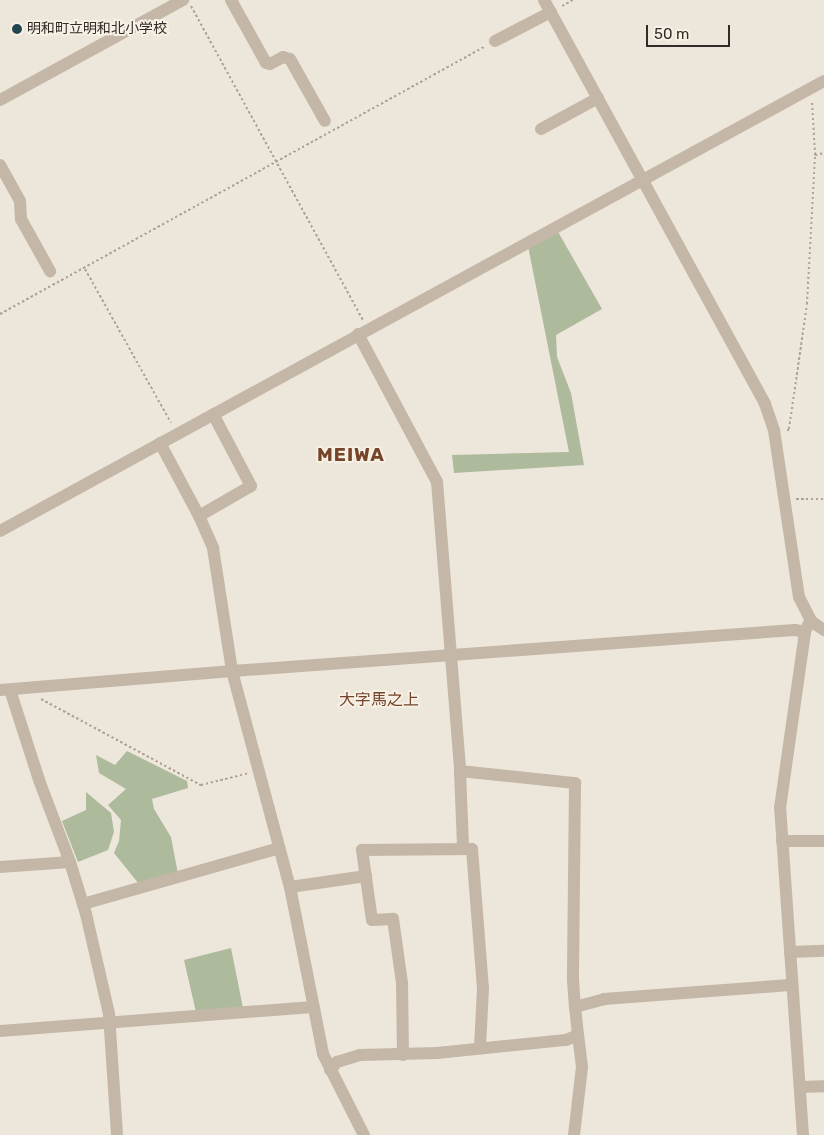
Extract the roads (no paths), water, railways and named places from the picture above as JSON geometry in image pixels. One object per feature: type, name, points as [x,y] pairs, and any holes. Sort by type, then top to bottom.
[{"type":"street","points":[[0,100],[183,0]]},
{"type":"street","points":[[231,0],[266,63],[270,64],[283,57],[290,59],[324,121]]},
{"type":"street","points":[[544,0],[765,404],[775,440],[799,597],[808,626],[780,808],[803,1135]]},
{"type":"street","points":[[495,41],[551,12]]},
{"type":"street","points":[[0,531],[824,80]]},
{"type":"street","points":[[541,129],[598,98]]},
{"type":"street","points":[[0,165],[20,200],[21,219],[50,271]]},
{"type":"street","points":[[363,332],[437,482],[449,656],[460,771],[463,847]]},
{"type":"street","points":[[199,516],[251,486],[213,414]]},
{"type":"street","points":[[160,443],[199,516],[213,548],[232,671],[290,887],[323,1054],[364,1135]]},
{"type":"street","points":[[116,1135],[108,1023],[109,1014],[83,904],[70,862],[39,780],[11,689],[795,630],[808,626],[824,630]]},
{"type":"street","points":[[460,771],[575,783],[573,980],[582,1067],[574,1135]]},
{"type":"street","points":[[782,841],[824,841]]},
{"type":"street","points":[[403,1055],[402,983],[394,919],[372,920],[362,850],[463,847],[472,849],[474,860],[473,882],[483,988],[480,1047]]},
{"type":"street","points":[[83,904],[280,848]]},
{"type":"street","points":[[0,867],[70,862]]},
{"type":"street","points":[[290,887],[366,876]]},
{"type":"street","points":[[790,952],[824,951]]},
{"type":"street","points":[[575,1007],[604,999],[792,985]]},
{"type":"street","points":[[0,1031],[313,1007]]},
{"type":"street","points":[[330,1070],[337,1062],[360,1055],[403,1055],[566,1040],[578,1035]]},
{"type":"street","points":[[800,1087],[824,1086]]},
{"type":"place","name":"明和町立明和北小学校","points":[[17,29]]},
{"type":"district","name":"MEIWA","points":[[351,455]]},
{"type":"district","name":"大字馬之上","points":[[379,700]]}]
